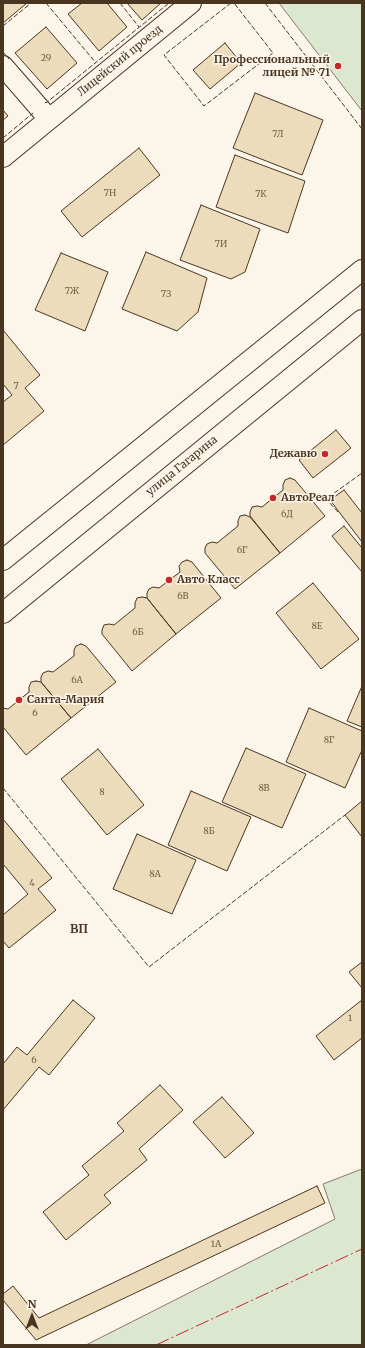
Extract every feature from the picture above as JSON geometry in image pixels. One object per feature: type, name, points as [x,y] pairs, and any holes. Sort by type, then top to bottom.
[{"type":"street","name":"Лицейский проезд","points":[[3,157],[191,3]]},
{"type":"street","points":[[3,66],[49,120]]},
{"type":"street","points":[[3,560],[362,270]]},
{"type":"street","name":"улица Гагарина","points":[[3,612],[362,320]]},
{"type":"green space","name":"Профессиональный лицей № 71","points":[[279,3],[362,3],[362,111]]},
{"type":"green space","points":[[362,1169],[362,1345],[86,1345],[335,1219],[323,1184]]},
{"type":"building","points":[[3,3],[27,3],[3,23]]},
{"type":"building","points":[[82,3],[107,3],[127,27],[99,51],[68,14]]},
{"type":"building","points":[[127,3],[161,3],[142,20]]},
{"type":"building","points":[[46,27],[77,63],[47,89],[15,53]]},
{"type":"building","points":[[225,43],[241,63],[210,89],[193,70]]},
{"type":"building","points":[[255,93],[323,120],[302,175],[233,148]]},
{"type":"building","points":[[3,110],[8,116],[3,120]]},
{"type":"building","points":[[139,148],[160,175],[82,237],[61,211]]},
{"type":"building","points":[[235,155],[305,181],[288,233],[216,207]]},
{"type":"building","points":[[201,205],[260,229],[245,272],[231,279],[180,260]]},
{"type":"building","points":[[146,252],[207,278],[198,312],[177,331],[122,309]]},
{"type":"building","points":[[61,253],[108,272],[85,331],[35,310]]},
{"type":"building","points":[[3,330],[40,375],[25,388],[44,411],[3,445],[3,402],[12,395],[3,384]]},
{"type":"building","name":"Дежавю","points":[[336,430],[351,448],[313,478],[299,460]]},
{"type":"building","points":[[290,478],[295,480],[325,516],[280,553],[250,516],[250,512],[252,507],[262,507],[283,490],[285,480]]},
{"type":"building","points":[[344,490],[362,513],[362,542],[330,500]]},
{"type":"building","points":[[245,515],[250,517],[280,553],[235,589],[205,553],[205,548],[207,544],[212,542],[217,543],[238,526],[240,516]]},
{"type":"building","points":[[344,526],[362,548],[362,572],[332,536]]},
{"type":"building","points":[[187,560],[192,562],[221,598],[176,634],[147,598],[147,593],[149,589],[153,587],[159,588],[180,572],[179,566],[182,562]]},
{"type":"building","points":[[313,583],[359,639],[321,669],[276,613]]},
{"type":"building","points":[[137,598],[147,598],[176,634],[132,671],[102,634],[102,630],[104,625],[114,625],[135,608]]},
{"type":"building","points":[[81,644],[86,646],[116,682],[71,718],[41,682],[41,677],[43,673],[48,671],[53,672],[74,656],[76,646]]},
{"type":"building","points":[[31,682],[41,682],[71,718],[26,755],[3,727],[3,708],[8,709],[29,692]]},
{"type":"building","points":[[362,686],[362,727],[347,721]]},
{"type":"building","points":[[309,708],[362,731],[362,750],[345,788],[286,762]]},
{"type":"building","points":[[246,748],[306,774],[282,828],[222,802]]},
{"type":"building","points":[[98,749],[144,805],[107,835],[61,779]]},
{"type":"building","points":[[191,791],[251,817],[227,871],[168,845]]},
{"type":"building","points":[[362,801],[362,837],[345,815]]},
{"type":"building","points":[[3,819],[52,878],[38,889],[56,910],[9,948],[3,941],[3,915],[28,894],[3,864]]},
{"type":"building","points":[[137,834],[196,860],[172,914],[113,889]]},
{"type":"building","points":[[362,962],[362,988],[349,972]]},
{"type":"building","points":[[73,1000],[95,1018],[49,1075],[39,1067],[3,1110],[3,1064],[17,1047],[27,1055]]},
{"type":"building","points":[[362,1000],[362,1038],[334,1060],[316,1036]]},
{"type":"building","points":[[160,1085],[183,1110],[139,1149],[147,1160],[104,1195],[111,1203],[66,1240],[43,1212],[89,1175],[82,1166],[124,1131],[117,1123]]},
{"type":"building","points":[[222,1097],[254,1133],[225,1158],[193,1122]]},
{"type":"building","points":[[317,1186],[325,1203],[36,1340],[3,1300],[3,1294],[13,1286],[39,1318]]},
{"type":"fence","points":[[3,26],[31,3]]},
{"type":"fence","points":[[46,3],[96,63]]},
{"type":"fence","points":[[120,3],[139,27]]},
{"type":"fence","points":[[45,102],[46,103],[169,3]]},
{"type":"fence","points":[[231,3],[164,55],[204,106],[273,53],[234,3]]},
{"type":"fence","points":[[265,3],[362,129]]},
{"type":"fence","points":[[3,52],[9,59]]},
{"type":"fence","points":[[3,138],[33,113]]},
{"type":"fence","points":[[338,512],[326,499],[362,473]]},
{"type":"fence","points":[[3,788],[149,967],[345,815]]},
{"type":"power","points":[[156,1345],[362,1249]]},
{"type":"place","name":"Профессиональный лицей № 71","points":[[338,66]]},
{"type":"place","name":"Дежавю","points":[[325,454]]},
{"type":"place","name":"АвтоРеал","points":[[273,498]]},
{"type":"place","name":"Авто Класс","points":[[169,580]]},
{"type":"place","name":"Санта-Мария","points":[[19,700]]},
{"type":"district","name":"ВП","points":[[79,930]]}]
